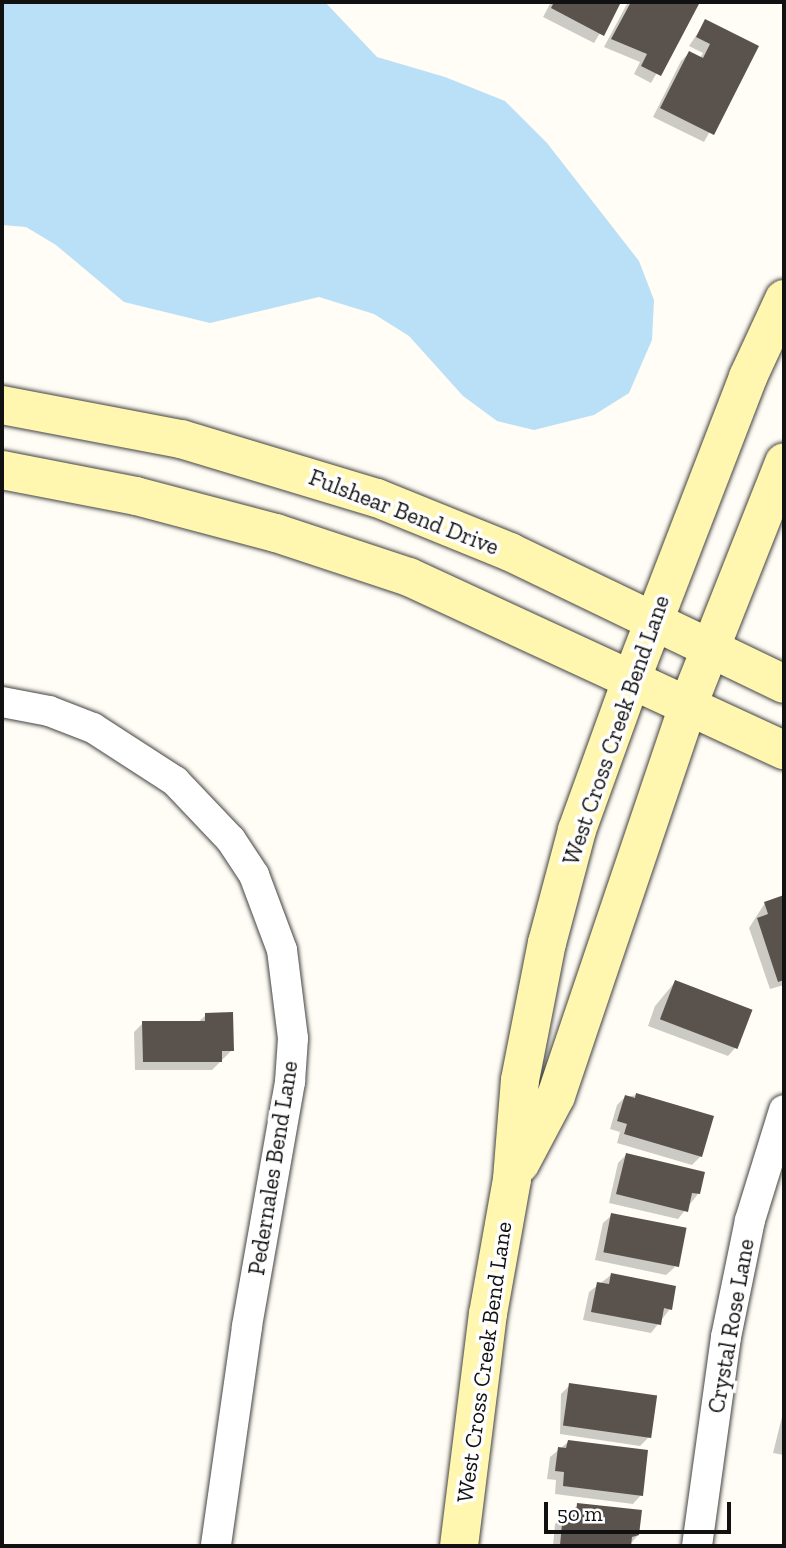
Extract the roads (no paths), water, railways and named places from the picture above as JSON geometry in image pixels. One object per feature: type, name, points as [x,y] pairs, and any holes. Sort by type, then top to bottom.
[{"type":"main road","name":"West Cross Creek Bend Lane","points":[[459,1546],[488,1314],[512,1179],[520,1080],[547,943],[578,830],[632,678],[748,377],[784,299]]},
{"type":"main road","name":"Fulshear Bend Drive","points":[[2,405],[181,439],[314,477],[499,547],[784,684]]},
{"type":"main road","name":"West Cross Creek Bend Lane","points":[[512,1179],[556,1096],[688,705],[784,462]]},
{"type":"main road","points":[[2,470],[136,496],[352,557],[465,601],[784,750]]},
{"type":"street","name":"Pedernales Bend Lane","points":[[2,702],[49,711],[93,728],[139,754],[204,810],[254,875],[270,912],[290,994],[293,1038],[216,1546]]},
{"type":"street","name":"Crystal Rose Lane","points":[[697,1546],[728,1324],[750,1220],[784,1110]]},
{"type":"water","points":[[2,2],[325,2],[377,57],[445,77],[505,101],[547,143],[639,261],[654,300],[652,340],[629,393],[594,415],[534,430],[497,421],[463,396],[409,336],[374,314],[319,297],[210,323],[124,302],[56,245],[26,227],[2,225]]}]
